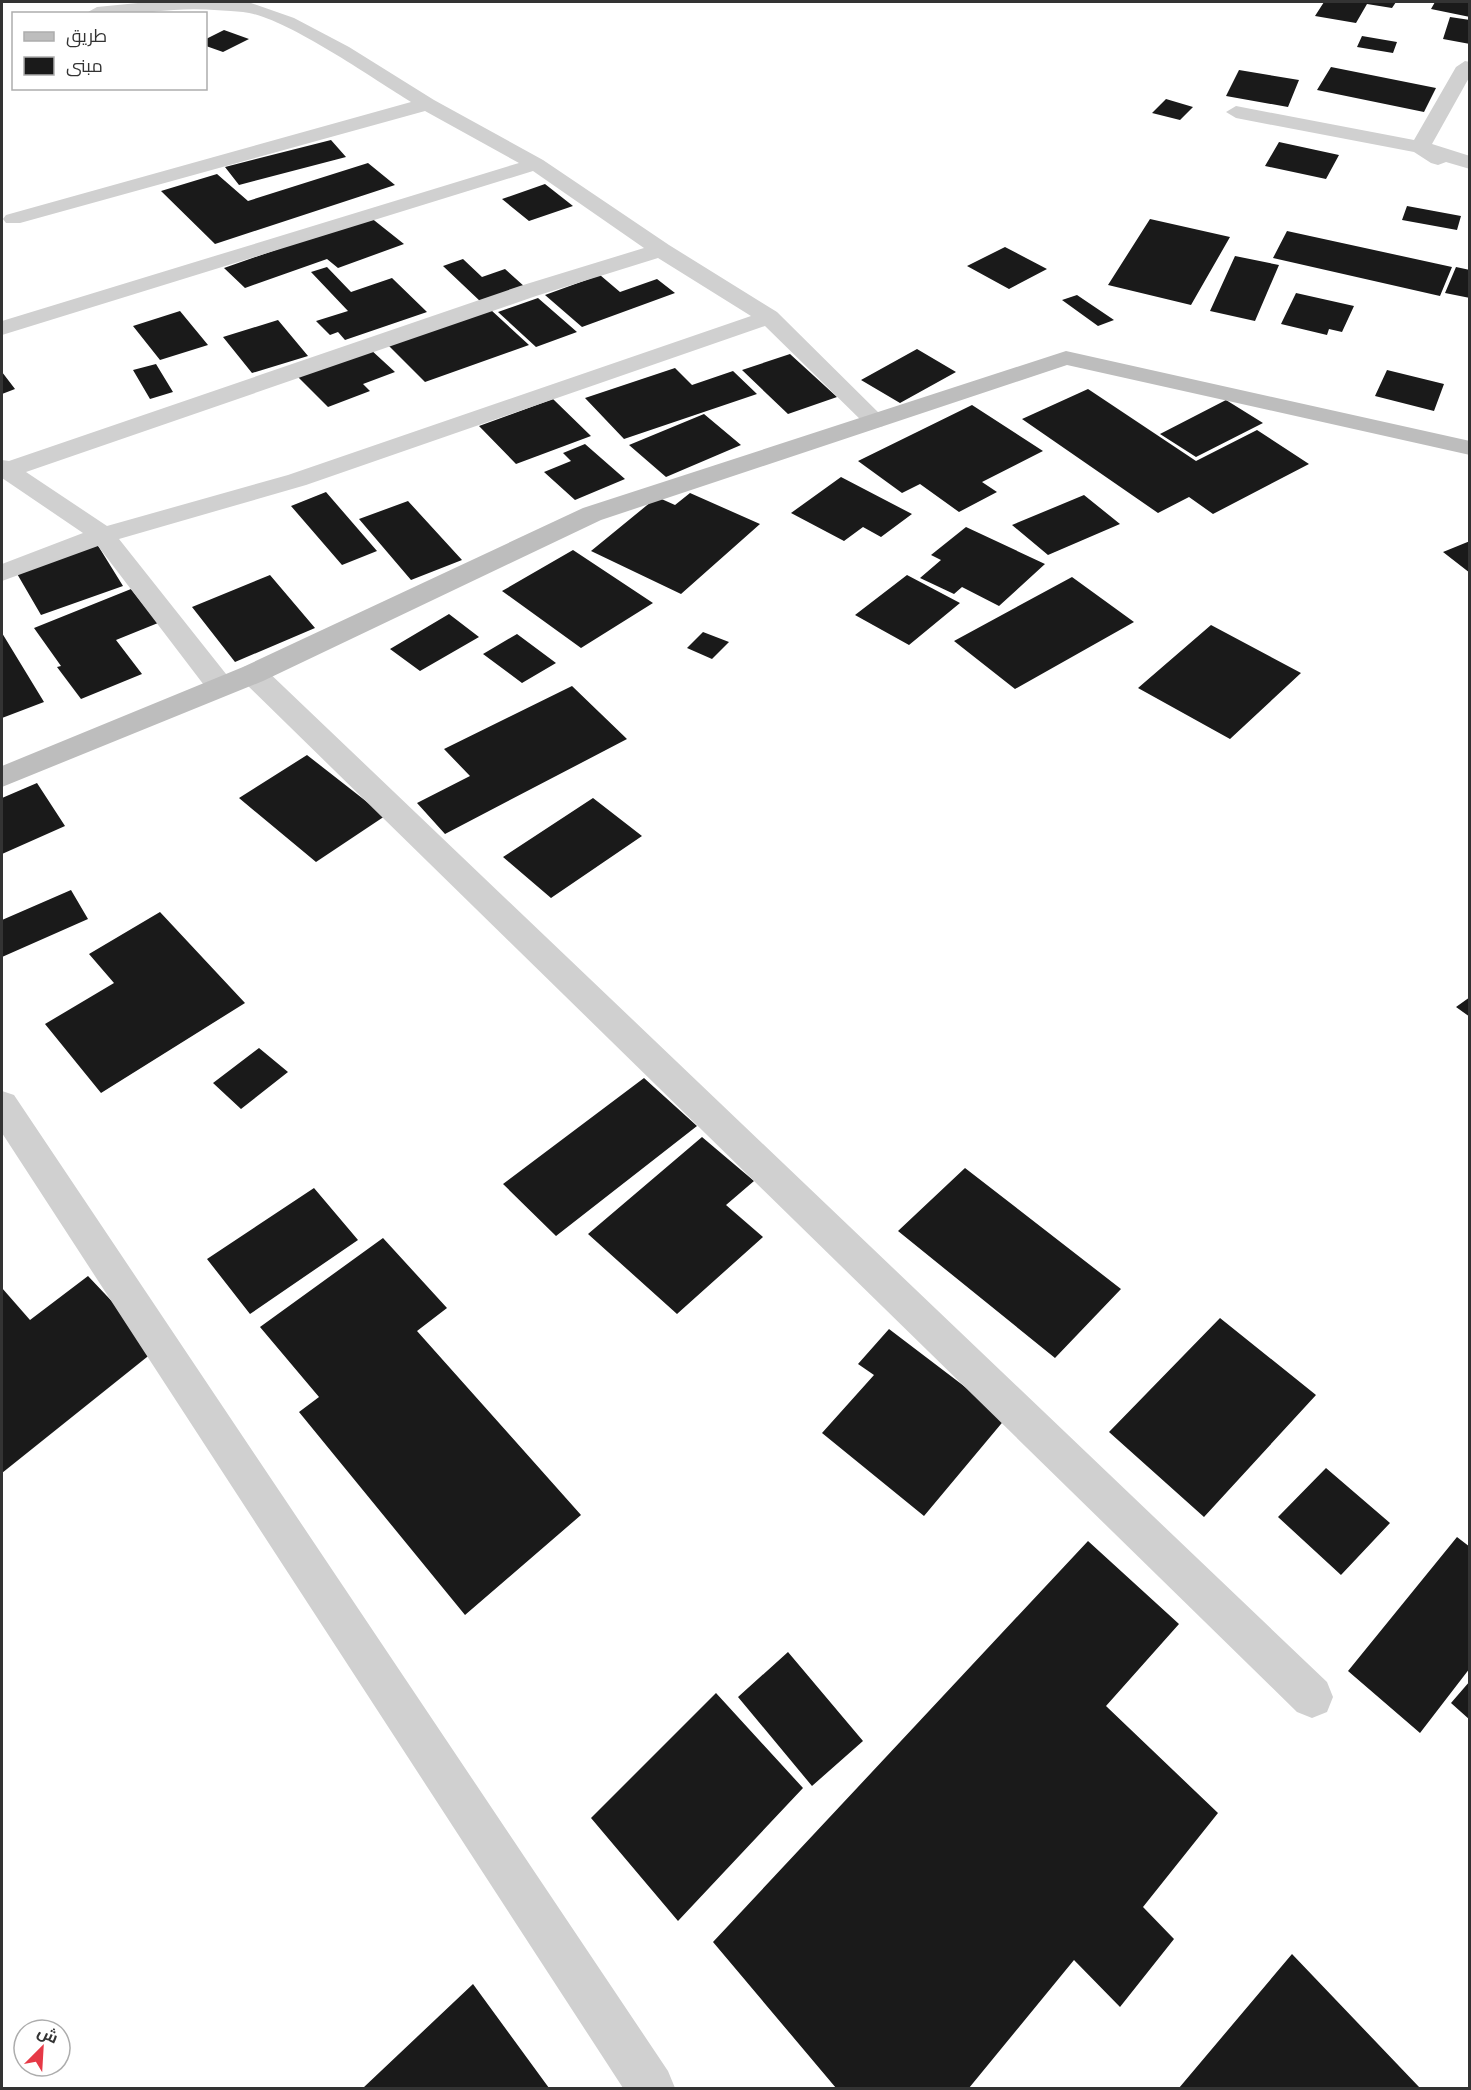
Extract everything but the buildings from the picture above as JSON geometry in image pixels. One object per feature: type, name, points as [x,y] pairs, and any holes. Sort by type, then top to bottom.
[{"type":"street","points":[[97,12],[176,4],[248,7],[288,22],[342,51],[427,104],[536,164],[660,250],[769,317],[875,421]]},
{"type":"street","points":[[1420,147],[1465,67],[1470,68]]},
{"type":"street","points":[[13,219],[427,104]]},
{"type":"street","points":[[1236,112],[1420,147],[1470,163]]},
{"type":"street","points":[[1420,147],[1470,180]]},
{"type":"street","points":[[2,328],[536,164]]},
{"type":"street","points":[[4,469],[528,291],[660,250]]},
{"type":"street","points":[[2,573],[103,535],[297,480],[769,317]]},
{"type":"street","points":[[2,777],[253,674],[592,514],[1066,358],[1470,448]]},
{"type":"street","points":[[4,469],[103,535],[220,686]]},
{"type":"street","points":[[253,674],[1312,1697]]},
{"type":"street","points":[[2,1105],[651,2088]]}]
